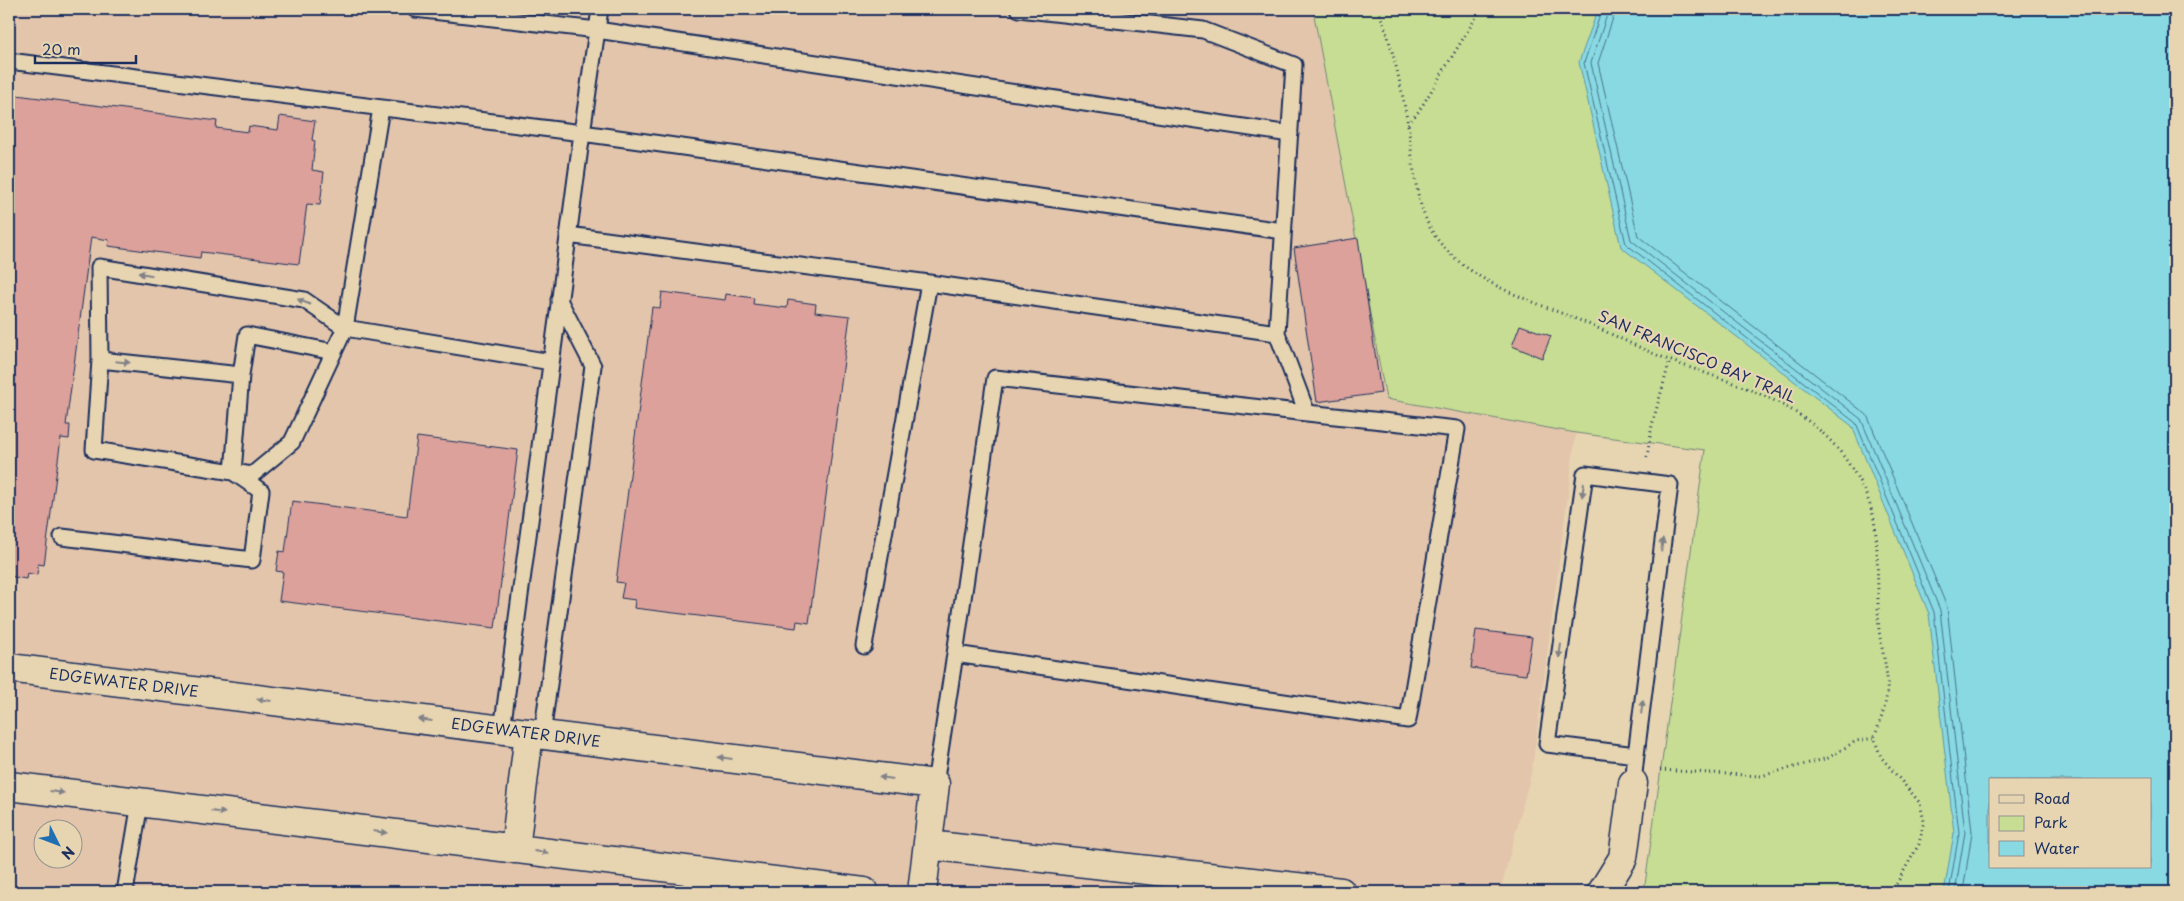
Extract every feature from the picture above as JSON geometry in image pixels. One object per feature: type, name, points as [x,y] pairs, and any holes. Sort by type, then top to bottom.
[{"type":"street","name":"EDGEWATER DRIVE","points":[[9,668],[935,784]]},
{"type":"street","points":[[515,849],[536,734]]},
{"type":"street","points":[[1602,892],[1623,858],[1634,769]]},
{"type":"street","points":[[922,892],[935,784]]},
{"type":"street","points":[[9,786],[515,849],[692,882],[864,892]]},
{"type":"street","points":[[928,845],[1341,892]]},
{"type":"lane","points":[[415,9],[597,30],[1290,134]]},
{"type":"lane","points":[[502,730],[600,9]]},
{"type":"lane","points":[[1019,9],[1203,30],[1294,66],[1277,333],[1307,413]]},
{"type":"lane","points":[[9,61],[582,134],[1284,231]]},
{"type":"lane","points":[[380,108],[346,328],[292,442],[252,474],[94,450],[100,360],[99,267],[304,300],[346,328],[552,362]]},
{"type":"lane","points":[[568,235],[929,283],[1277,333]]},
{"type":"lane","points":[[864,646],[929,283]]},
{"type":"lane","points":[[536,734],[593,366],[560,300]]},
{"type":"lane","points":[[233,472],[241,375],[247,335],[334,352]]},
{"type":"lane","points":[[100,360],[241,375]]},
{"type":"lane","points":[[935,784],[995,378],[1458,429],[1408,720],[955,654]]},
{"type":"lane","points":[[62,537],[252,560],[261,490],[233,472]]},
{"type":"lane","points":[[1585,474],[1670,485],[1634,769],[1547,744],[1585,474]]},
{"type":"lane","points":[[125,892],[140,803]]},
{"type":"path","name":"SAN FRANCISCO BAY TRAIL","points":[[1378,9],[1395,58],[1408,124],[1418,194],[1428,224],[1440,243],[1458,261],[1481,278],[1514,295],[1593,324],[1670,360],[1768,396],[1796,411],[1822,431],[1843,454],[1861,484],[1872,513],[1875,531],[1879,630],[1888,681],[1884,710],[1874,738]]},
{"type":"path","points":[[1408,124],[1419,111],[1481,9]]},
{"type":"path","points":[[1643,482],[1652,425],[1670,360]]},
{"type":"path","points":[[1634,769],[1761,776],[1828,758],[1856,741],[1874,738],[1881,756],[1920,803],[1924,821],[1919,844],[1892,892]]},
{"type":"shaded area","points":[[9,9],[1313,10],[1386,399],[1576,433],[1532,770],[1500,892],[9,892]]},
{"type":"green space","points":[[1305,9],[2175,9],[2175,892],[1644,892],[1705,450],[1576,433],[1386,399],[1313,10]]},
{"type":"water","points":[[1598,9],[2175,9],[2175,892],[1944,892],[1954,833],[1929,614],[1852,426],[1621,247],[1579,62]]},
{"type":"building","points":[[9,94],[217,121],[216,128],[248,132],[249,126],[278,130],[280,116],[315,121],[312,140],[315,141],[312,170],[324,172],[320,205],[307,204],[299,264],[201,252],[200,258],[108,246],[109,240],[91,237],[66,425],[70,425],[69,439],[61,438],[44,565],[38,564],[37,575],[27,573],[26,579],[9,576]]},
{"type":"building","points":[[1358,238],[1381,393],[1317,402],[1294,248]]},
{"type":"building","points":[[662,292],[725,300],[726,294],[754,298],[753,304],[787,308],[788,300],[816,304],[815,312],[850,316],[809,623],[797,621],[796,628],[634,608],[635,600],[621,598],[624,583],[616,582],[652,307],[660,308]]},
{"type":"building","points":[[1520,325],[1551,336],[1542,358],[1512,346]]},
{"type":"building","points":[[417,437],[518,450],[495,628],[279,601],[283,572],[276,571],[279,551],[285,552],[292,501],[407,516]]},
{"type":"building","points":[[1476,630],[1532,637],[1526,675],[1471,668]]}]
